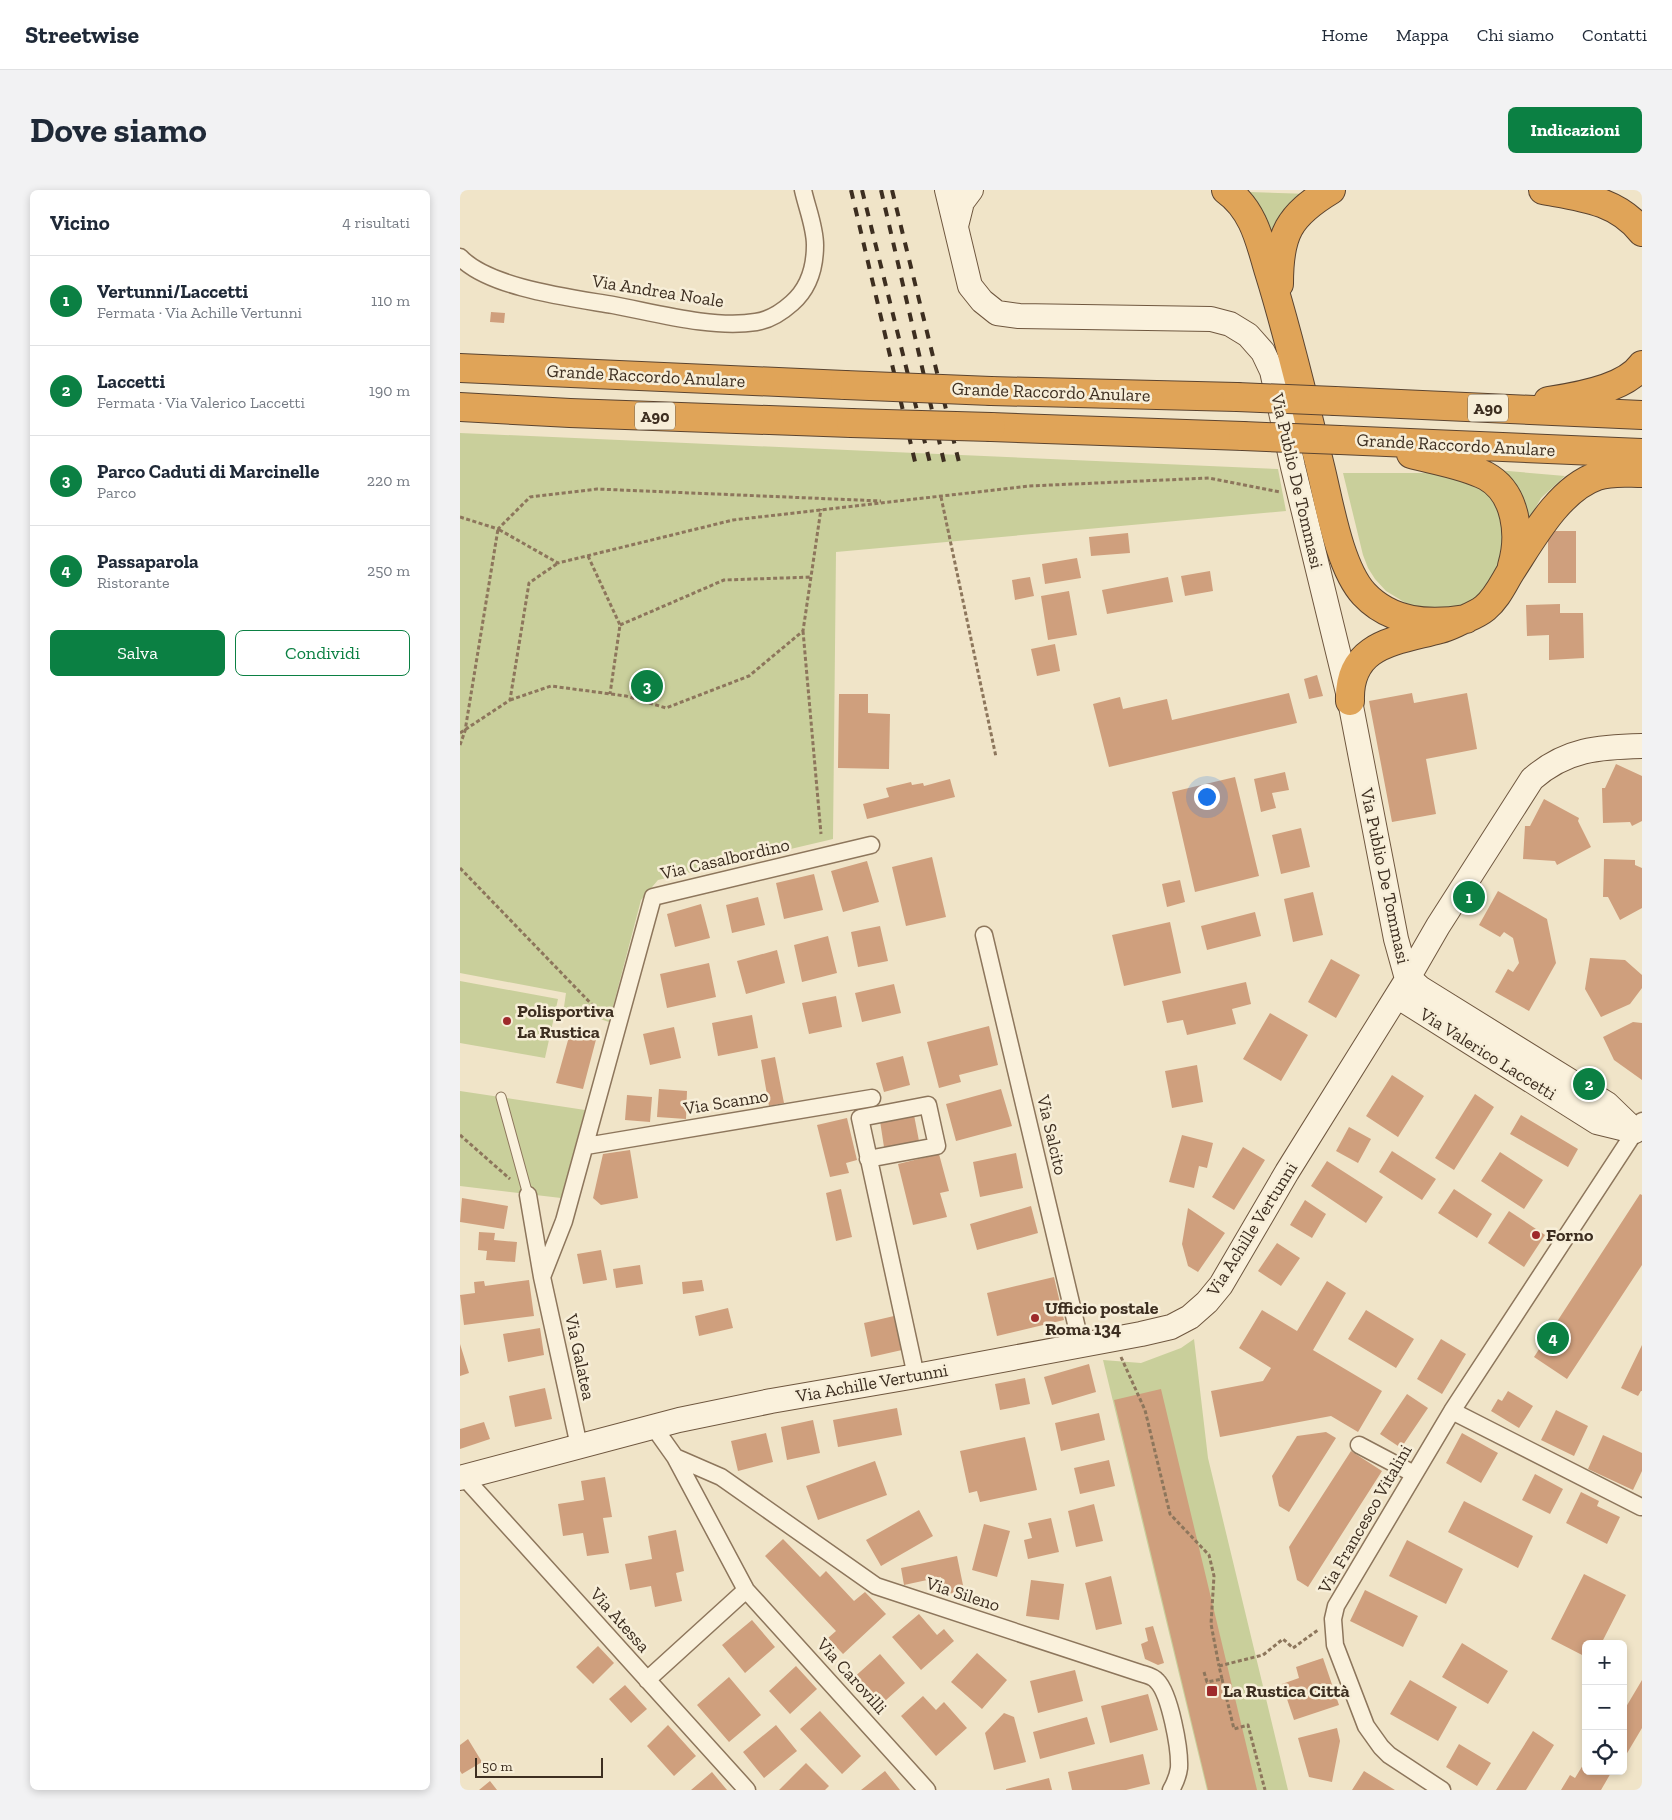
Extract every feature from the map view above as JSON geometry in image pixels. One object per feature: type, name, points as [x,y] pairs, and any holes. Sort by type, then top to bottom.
[{"type":"highway","points":[[1226,190],[1242,203],[1257,232],[1279,301],[1344,560],[1352,578],[1372,601],[1397,616],[1412,621],[1428,622],[1466,619]]},
{"type":"highway","points":[[1279,301],[1279,260],[1282,244],[1288,229],[1304,209],[1331,190]]},
{"type":"highway","points":[[1543,190],[1605,203],[1625,214],[1642,232]]},
{"type":"highway","points":[[1457,406],[1523,404],[1561,399],[1618,385],[1634,374],[1642,365]]},
{"type":"highway","name":"Grande Raccordo Anulare","points":[[460,368],[991,391],[1237,397],[1642,415]]},
{"type":"highway","name":"Grande Raccordo Anulare","points":[[460,407],[570,413],[1243,436],[1642,453]]},
{"type":"highway","points":[[1350,440],[1470,470],[1492,481],[1508,500],[1515,518],[1517,539],[1510,573]]},
{"type":"highway","points":[[1350,701],[1349,690],[1353,674],[1362,660],[1372,650],[1388,643],[1443,628],[1477,614],[1485,608],[1499,591],[1549,516],[1575,488],[1598,476],[1618,472],[1642,473]]},
{"type":"street","name":"Via Andrea Noale","points":[[460,257],[465,262],[492,277],[529,290],[703,322],[741,324],[757,322],[784,310],[804,290],[812,274],[815,244],[803,190]]},
{"type":"street","name":"Via Publio De Tommasi","points":[[947,190],[970,286],[982,302],[997,313],[1020,316],[1211,319],[1241,329],[1257,344],[1266,357],[1272,371],[1293,468],[1350,701],[1396,939],[1403,966],[1403,987]]},
{"type":"street","points":[[956,228],[962,202],[971,190]]},
{"type":"street","name":"Via Achille Vertunni","points":[[462,1478],[653,1426],[771,1401],[1113,1339],[1159,1330],[1180,1323],[1199,1309],[1214,1294],[1287,1172],[1403,987],[1438,926],[1532,779],[1554,763],[1585,750],[1642,746]]},
{"type":"street","name":"Via Casalbordino","points":[[542,1277],[564,1221],[586,1146],[653,897],[871,845]]},
{"type":"street","name":"Via Salcito","points":[[984,935],[1081,1345]]},
{"type":"street","name":"Via Valerico Laccetti","points":[[1403,987],[1479,1037],[1602,1113],[1640,1129]]},
{"type":"street","name":"Via Scanno","points":[[586,1146],[872,1098]]},
{"type":"street","points":[[868,1159],[936,1146],[928,1105],[860,1118],[868,1159],[916,1376]]},
{"type":"street","name":"Via Francesco Vitalini","points":[[1442,1790],[1389,1756],[1373,1738],[1361,1715],[1338,1653],[1333,1619],[1338,1603],[1452,1411],[1640,1129]]},
{"type":"street","name":"Via Galatea","points":[[528,1195],[542,1277],[579,1446]]},
{"type":"street","points":[[1452,1411],[1641,1508]]},
{"type":"street","name":"Via Carovilli","points":[[653,1426],[675,1457],[746,1590],[927,1790]]},
{"type":"street","points":[[1360,1445],[1414,1474]]},
{"type":"street","name":"Via Sileno","points":[[675,1457],[721,1477],[876,1586],[1156,1679],[1167,1699],[1177,1742],[1178,1771],[1171,1790]]},
{"type":"street","name":"Via Atessa","points":[[462,1478],[748,1790]]},
{"type":"street","points":[[647,1680],[746,1590]]},
{"type":"lane","points":[[501,1097],[528,1195]]},
{"type":"path","points":[[510,700],[530,583],[558,563],[733,520],[1029,486],[1209,478],[1282,493]]},
{"type":"path","points":[[460,745],[465,731],[498,529],[530,497],[597,489],[894,501]]},
{"type":"path","points":[[941,497],[996,757]]},
{"type":"path","points":[[821,834],[803,631],[822,509]]},
{"type":"path","points":[[460,517],[498,529],[558,563]]},
{"type":"path","points":[[588,556],[620,625],[610,694]]},
{"type":"path","points":[[620,625],[724,580],[812,576]]},
{"type":"path","points":[[460,733],[510,700],[551,686],[626,696],[666,708],[749,676],[803,631]]},
{"type":"path","points":[[460,868],[609,1022],[618,1026]]},
{"type":"path","points":[[460,1135],[528,1195]]},
{"type":"path","points":[[1113,1339],[1145,1410],[1170,1514],[1209,1555],[1214,1576],[1211,1624],[1222,1679],[1234,1728],[1248,1725],[1264,1790]]},
{"type":"path","points":[[1219,1666],[1263,1655],[1283,1639],[1293,1648],[1320,1628]]},
{"type":"path","points":[[1204,1672],[1207,1682],[1222,1679]]},
{"type":"green space","points":[[1249,192],[1311,194],[1273,245]]},
{"type":"green space","points":[[460,433],[1278,469],[1286,511],[836,552],[833,839],[658,880],[641,900],[609,1022],[564,1007],[566,993],[460,973]]},
{"type":"green space","points":[[1496,470],[1565,476],[1541,498],[1528,521]]},
{"type":"green space","points":[[1343,473],[1451,473],[1468,477],[1492,498],[1503,518],[1503,566],[1478,597],[1457,607],[1433,610],[1409,605],[1386,591],[1368,568],[1363,555]]},
{"type":"green space","name":"Polisportiva La Rustica","points":[[460,981],[558,999],[545,1058],[460,1043]]},
{"type":"green space","points":[[460,1091],[585,1110],[561,1198],[460,1186]]},
{"type":"green space","points":[[1194,1339],[1208,1458],[1288,1790],[1207,1790],[1103,1360],[1141,1363],[1181,1348]]},
{"type":"building","points":[[491,312],[505,313],[504,323],[490,322]]},
{"type":"building","points":[[1548,531],[1576,531],[1576,583],[1548,583]]},
{"type":"building","points":[[1128,533],[1130,553],[1091,556],[1089,537]]},
{"type":"building","points":[[1077,558],[1081,578],[1045,584],[1042,564]]},
{"type":"building","points":[[1210,571],[1213,591],[1185,596],[1181,576]]},
{"type":"building","points":[[1030,577],[1034,596],[1015,600],[1012,580]]},
{"type":"building","points":[[1168,577],[1173,602],[1107,614],[1102,590]]},
{"type":"building","points":[[1069,591],[1077,635],[1048,640],[1041,596]]},
{"type":"building","points":[[1560,604],[1560,613],[1583,613],[1584,658],[1549,660],[1549,635],[1527,636],[1526,605]]},
{"type":"building","points":[[1055,644],[1060,671],[1037,676],[1031,649]]},
{"type":"building","points":[[1317,675],[1323,696],[1309,699],[1304,679]]},
{"type":"building","points":[[1289,693],[1297,723],[1109,767],[1093,704],[1120,697],[1123,709],[1167,699],[1172,720]]},
{"type":"building","points":[[1412,693],[1414,703],[1467,693],[1477,749],[1426,759],[1436,814],[1392,822],[1369,701]]},
{"type":"building","points":[[839,694],[868,694],[868,713],[890,714],[889,769],[838,768]]},
{"type":"building","points":[[1616,764],[1642,776],[1642,821],[1632,826],[1630,822],[1603,823],[1602,788],[1605,788]]},
{"type":"building","points":[[1285,772],[1289,790],[1272,793],[1276,808],[1261,812],[1254,779]]},
{"type":"building","points":[[1235,777],[1259,876],[1195,892],[1172,792]]},
{"type":"building","points":[[950,779],[955,797],[867,819],[863,804],[889,797],[886,788],[911,782],[912,785],[923,783],[924,786]]},
{"type":"building","points":[[1544,799],[1579,818],[1578,821],[1591,847],[1557,865],[1555,861],[1523,859],[1525,826],[1530,826]]},
{"type":"building","points":[[1301,828],[1310,867],[1281,874],[1272,835]]},
{"type":"building","points":[[932,857],[946,917],[906,926],[892,867]]},
{"type":"building","points":[[1604,859],[1635,860],[1635,865],[1642,868],[1642,908],[1620,920],[1608,897],[1603,897]]},
{"type":"building","points":[[867,861],[879,902],[843,912],[831,871]]},
{"type":"building","points":[[814,874],[823,910],[784,919],[776,883]]},
{"type":"building","points":[[1180,880],[1185,902],[1167,907],[1162,884]]},
{"type":"building","points":[[1498,891],[1547,919],[1556,963],[1529,1011],[1495,992],[1508,969],[1513,972],[1519,963],[1513,938],[1504,932],[1500,937],[1479,925]]},
{"type":"building","points":[[1313,892],[1323,935],[1293,942],[1284,899]]},
{"type":"building","points":[[758,897],[765,925],[732,933],[726,905]]},
{"type":"building","points":[[701,904],[710,938],[675,947],[667,914]]},
{"type":"building","points":[[1255,912],[1261,936],[1207,950],[1201,926]]},
{"type":"building","points":[[1170,922],[1181,973],[1124,986],[1112,935]]},
{"type":"building","points":[[880,926],[888,961],[858,967],[851,932]]},
{"type":"building","points":[[828,936],[837,973],[802,982],[794,945]]},
{"type":"building","points":[[777,950],[785,983],[746,994],[737,961]]},
{"type":"building","points":[[1590,958],[1625,960],[1642,975],[1642,988],[1630,1004],[1601,1017],[1585,989]]},
{"type":"building","points":[[1331,959],[1360,975],[1336,1018],[1308,1002]]},
{"type":"building","points":[[709,963],[716,997],[667,1008],[660,974]]},
{"type":"building","points":[[1246,982],[1251,1004],[1232,1009],[1236,1024],[1187,1035],[1183,1020],[1167,1023],[1162,1001]]},
{"type":"building","points":[[894,984],[901,1013],[862,1022],[855,993]]},
{"type":"building","points":[[836,996],[842,1027],[809,1034],[802,1003]]},
{"type":"building","points":[[1270,1013],[1308,1035],[1281,1081],[1243,1059]]},
{"type":"building","points":[[752,1015],[758,1048],[718,1056],[712,1023]]},
{"type":"building","points":[[1633,1022],[1642,1023],[1642,1080],[1614,1060],[1603,1037]]},
{"type":"building","points":[[572,1026],[598,1032],[583,1089],[556,1083]]},
{"type":"building","points":[[989,1026],[998,1065],[959,1075],[961,1082],[939,1088],[927,1042]]},
{"type":"building","points":[[674,1027],[681,1058],[650,1065],[643,1034]]},
{"type":"building","points":[[903,1056],[910,1085],[884,1092],[876,1063]]},
{"type":"building","points":[[775,1057],[784,1103],[769,1106],[761,1060]]},
{"type":"building","points":[[1197,1065],[1203,1102],[1172,1108],[1165,1071]]},
{"type":"building","points":[[1392,1075],[1424,1096],[1398,1137],[1366,1116]]},
{"type":"building","points":[[659,1089],[687,1091],[686,1119],[657,1117]]},
{"type":"building","points":[[1001,1089],[1012,1126],[956,1141],[946,1104]]},
{"type":"building","points":[[1475,1094],[1494,1107],[1454,1170],[1435,1158]]},
{"type":"building","points":[[627,1095],[652,1097],[650,1122],[625,1120]]},
{"type":"building","points":[[914,1115],[919,1141],[884,1147],[880,1121]]},
{"type":"building","points":[[1521,1115],[1578,1149],[1568,1167],[1510,1134]]},
{"type":"building","points":[[847,1118],[857,1160],[846,1163],[849,1173],[830,1177],[817,1125]]},
{"type":"building","points":[[1349,1127],[1371,1139],[1358,1163],[1336,1151]]},
{"type":"building","points":[[1182,1135],[1213,1143],[1207,1168],[1199,1166],[1194,1188],[1169,1182]]},
{"type":"building","points":[[1243,1147],[1265,1160],[1234,1210],[1212,1197]]},
{"type":"building","points":[[630,1150],[638,1198],[601,1205],[593,1198],[603,1154]]},
{"type":"building","points":[[1392,1151],[1436,1179],[1422,1200],[1379,1172]]},
{"type":"building","points":[[1500,1152],[1543,1180],[1524,1209],[1481,1181]]},
{"type":"building","points":[[1016,1153],[1023,1188],[980,1197],[973,1162]]},
{"type":"building","points":[[939,1154],[949,1191],[940,1193],[947,1217],[913,1225],[898,1164]]},
{"type":"building","points":[[1327,1161],[1383,1197],[1366,1223],[1311,1186]]},
{"type":"building","points":[[841,1189],[852,1237],[836,1241],[826,1193]]},
{"type":"building","points":[[1454,1189],[1492,1214],[1477,1238],[1438,1213]]},
{"type":"building","points":[[1640,1194],[1642,1195],[1642,1265],[1567,1379],[1534,1357]]},
{"type":"building","points":[[462,1198],[508,1206],[504,1229],[460,1222]]},
{"type":"building","points":[[1305,1200],[1326,1214],[1312,1238],[1290,1225]]},
{"type":"building","points":[[1031,1206],[1038,1233],[977,1250],[970,1224]]},
{"type":"building","points":[[1188,1208],[1225,1233],[1198,1272],[1188,1266],[1182,1244]]},
{"type":"building","points":[[1509,1211],[1545,1235],[1524,1267],[1488,1243]]},
{"type":"building","points":[[479,1232],[495,1233],[494,1240],[517,1242],[515,1262],[486,1260],[487,1251],[478,1250]]},
{"type":"building","points":[[1277,1243],[1300,1258],[1281,1286],[1258,1271]]},
{"type":"building","points":[[601,1250],[607,1280],[583,1284],[577,1254]]},
{"type":"building","points":[[640,1265],[643,1284],[616,1288],[613,1269]]},
{"type":"building","points":[[1054,1277],[1064,1320],[997,1336],[987,1293]]},
{"type":"building","points":[[529,1280],[534,1316],[464,1325],[460,1295],[475,1293],[474,1282],[484,1281],[485,1286]]},
{"type":"building","points":[[702,1280],[704,1291],[683,1294],[682,1282]]},
{"type":"building","points":[[1327,1281],[1346,1293],[1313,1350],[1382,1391],[1358,1432],[1331,1416],[1220,1437],[1211,1391],[1263,1381],[1271,1368],[1239,1348],[1262,1310],[1297,1331]]},
{"type":"building","points":[[728,1308],[733,1328],[699,1336],[695,1316]]},
{"type":"building","points":[[1366,1310],[1414,1339],[1396,1368],[1348,1339]]},
{"type":"building","points":[[894,1316],[902,1350],[871,1357],[864,1323]]},
{"type":"building","points":[[540,1328],[544,1355],[508,1362],[503,1334]]},
{"type":"building","points":[[1441,1339],[1466,1354],[1442,1394],[1417,1379]]},
{"type":"building","points":[[460,1344],[469,1373],[460,1376]]},
{"type":"building","points":[[1642,1345],[1642,1391],[1638,1396],[1621,1388]]},
{"type":"building","points":[[1089,1364],[1096,1392],[1052,1405],[1044,1377]]},
{"type":"building","points":[[1025,1378],[1030,1404],[1000,1410],[995,1384]]},
{"type":"building","points":[[545,1388],[552,1419],[515,1427],[509,1396]]},
{"type":"building","points":[[1161,1389],[1257,1790],[1208,1790],[1114,1400]]},
{"type":"building","points":[[1508,1391],[1533,1406],[1519,1428],[1491,1411],[1498,1399],[1502,1401]]},
{"type":"building","points":[[1407,1394],[1428,1408],[1401,1448],[1380,1434]]},
{"type":"building","points":[[897,1408],[902,1435],[838,1447],[833,1420]]},
{"type":"building","points":[[1556,1410],[1588,1426],[1574,1456],[1541,1440]]},
{"type":"building","points":[[1099,1413],[1105,1440],[1061,1451],[1055,1423]]},
{"type":"building","points":[[813,1420],[820,1453],[787,1460],[781,1427]]},
{"type":"building","points":[[484,1422],[490,1439],[460,1449],[460,1429]]},
{"type":"building","points":[[1326,1432],[1336,1438],[1289,1512],[1279,1506],[1272,1476],[1297,1436]]},
{"type":"building","points":[[766,1433],[773,1462],[738,1471],[731,1441]]},
{"type":"building","points":[[1462,1433],[1498,1453],[1481,1483],[1446,1463]]},
{"type":"building","points":[[1603,1435],[1642,1453],[1642,1471],[1633,1490],[1588,1469]]},
{"type":"building","points":[[1025,1437],[1037,1490],[980,1502],[977,1491],[969,1493],[960,1451]]},
{"type":"building","points":[[1351,1451],[1382,1471],[1308,1587],[1297,1580],[1289,1547]]},
{"type":"building","points":[[1109,1460],[1115,1486],[1080,1494],[1074,1468]]},
{"type":"building","points":[[875,1461],[887,1495],[818,1520],[806,1486]]},
{"type":"building","points":[[1535,1474],[1563,1489],[1550,1514],[1522,1500]]},
{"type":"building","points":[[605,1477],[612,1517],[603,1518],[609,1553],[587,1556],[583,1533],[563,1536],[558,1504],[584,1500],[581,1481]]},
{"type":"building","points":[[1581,1492],[1599,1501],[1597,1506],[1620,1517],[1607,1544],[1566,1523]]},
{"type":"building","points":[[1464,1501],[1533,1536],[1518,1568],[1448,1532]]},
{"type":"building","points":[[1094,1504],[1103,1541],[1076,1547],[1068,1511]]},
{"type":"building","points":[[919,1510],[933,1536],[881,1566],[866,1540]]},
{"type":"building","points":[[1051,1518],[1059,1552],[1028,1559],[1024,1540],[1032,1538],[1028,1523]]},
{"type":"building","points":[[984,1524],[1010,1531],[997,1577],[972,1570]]},
{"type":"building","points":[[676,1530],[684,1571],[676,1573],[682,1601],[655,1607],[651,1586],[630,1590],[625,1564],[652,1559],[648,1536]]},
{"type":"building","points":[[783,1539],[820,1577],[826,1571],[854,1601],[865,1592],[886,1614],[843,1654],[828,1638],[836,1631],[765,1556]]},
{"type":"building","points":[[1407,1540],[1463,1569],[1446,1604],[1389,1576]]},
{"type":"building","points":[[957,1556],[964,1590],[945,1595],[941,1577],[904,1585],[901,1568]]},
{"type":"building","points":[[1584,1574],[1626,1595],[1603,1640],[1582,1640],[1582,1655],[1551,1639]]},
{"type":"building","points":[[1111,1576],[1122,1624],[1096,1630],[1085,1583]]},
{"type":"building","points":[[1031,1580],[1064,1584],[1059,1620],[1026,1616]]},
{"type":"building","points":[[1365,1590],[1418,1616],[1403,1647],[1350,1621]]},
{"type":"building","points":[[919,1614],[937,1635],[944,1629],[954,1641],[921,1670],[892,1637]]},
{"type":"building","points":[[752,1620],[775,1647],[745,1673],[722,1645]]},
{"type":"building","points":[[1153,1626],[1164,1663],[1158,1665],[1145,1659],[1141,1644],[1148,1641],[1145,1628]]},
{"type":"building","points":[[1462,1643],[1508,1671],[1488,1704],[1442,1677]]},
{"type":"building","points":[[598,1646],[614,1663],[593,1684],[576,1667]]},
{"type":"building","points":[[977,1653],[1007,1680],[982,1709],[951,1682]]},
{"type":"building","points":[[880,1654],[905,1683],[876,1709],[851,1680]]},
{"type":"building","points":[[1323,1658],[1339,1705],[1294,1720],[1282,1684],[1299,1678],[1296,1667]]},
{"type":"building","points":[[796,1666],[817,1689],[790,1714],[769,1691]]},
{"type":"building","points":[[1075,1670],[1083,1701],[1038,1713],[1030,1681]]},
{"type":"building","points":[[729,1677],[761,1715],[729,1742],[697,1705]]},
{"type":"building","points":[[1410,1680],[1457,1707],[1438,1741],[1390,1714]]},
{"type":"building","points":[[1642,1680],[1642,1728],[1627,1753],[1627,1730],[1627,1705]]},
{"type":"building","points":[[625,1685],[647,1709],[631,1723],[609,1699]]},
{"type":"building","points":[[1148,1694],[1158,1730],[1110,1743],[1101,1706]]},
{"type":"building","points":[[923,1696],[936,1710],[944,1702],[967,1728],[936,1756],[901,1716]]},
{"type":"building","points":[[820,1711],[861,1756],[842,1774],[800,1729]]},
{"type":"building","points":[[1004,1713],[1014,1717],[1026,1762],[994,1770],[985,1733]]},
{"type":"building","points":[[1087,1717],[1095,1744],[1040,1759],[1033,1732]]},
{"type":"building","points":[[668,1725],[696,1756],[674,1776],[647,1746]]},
{"type":"building","points":[[776,1725],[797,1751],[764,1778],[743,1752]]},
{"type":"building","points":[[1337,1728],[1340,1741],[1332,1782],[1309,1777],[1298,1738]]},
{"type":"building","points":[[1533,1731],[1554,1745],[1526,1790],[1496,1790]]},
{"type":"building","points":[[468,1739],[482,1762],[462,1774],[460,1771],[460,1745]]},
{"type":"building","points":[[1459,1744],[1491,1763],[1477,1786],[1446,1767]]},
{"type":"building","points":[[1143,1754],[1150,1784],[1126,1790],[1072,1790],[1068,1772]]},
{"type":"building","points":[[806,1763],[829,1786],[825,1790],[779,1790]]},
{"type":"building","points":[[1582,1767],[1582,1775],[1610,1775],[1601,1790],[1561,1790],[1570,1775],[1575,1778]]},
{"type":"building","points":[[885,1771],[900,1790],[861,1790]]},
{"type":"building","points":[[1364,1771],[1395,1790],[1352,1790]]},
{"type":"building","points":[[712,1772],[727,1790],[691,1790]]},
{"type":"building","points":[[1049,1778],[1052,1790],[1006,1790],[1006,1789]]},
{"type":"building","points":[[490,1781],[497,1790],[479,1790]]},
{"type":"railway","points":[[851,190],[916,466]]},
{"type":"railway","points":[[862,190],[930,463]]},
{"type":"railway","points":[[881,190],[944,462]]},
{"type":"railway","points":[[892,190],[959,462]]},
{"type":"place","name":"Parco Caduti di Marcinelle","points":[[647,686]]},
{"type":"place","name":"Vertunni/Laccetti","points":[[1469,897]]},
{"type":"place","name":"Polisportiva La Rustica","points":[[507,1021]]},
{"type":"place","name":"Laccetti","points":[[1589,1084]]},
{"type":"place","name":"Forno","points":[[1536,1235]]},
{"type":"place","name":"Ufficio postale Roma 134","points":[[1035,1318]]},
{"type":"place","name":"Passaparola","points":[[1553,1338]]},
{"type":"place","name":"La Rustica Città","points":[[1212,1691]]}]
